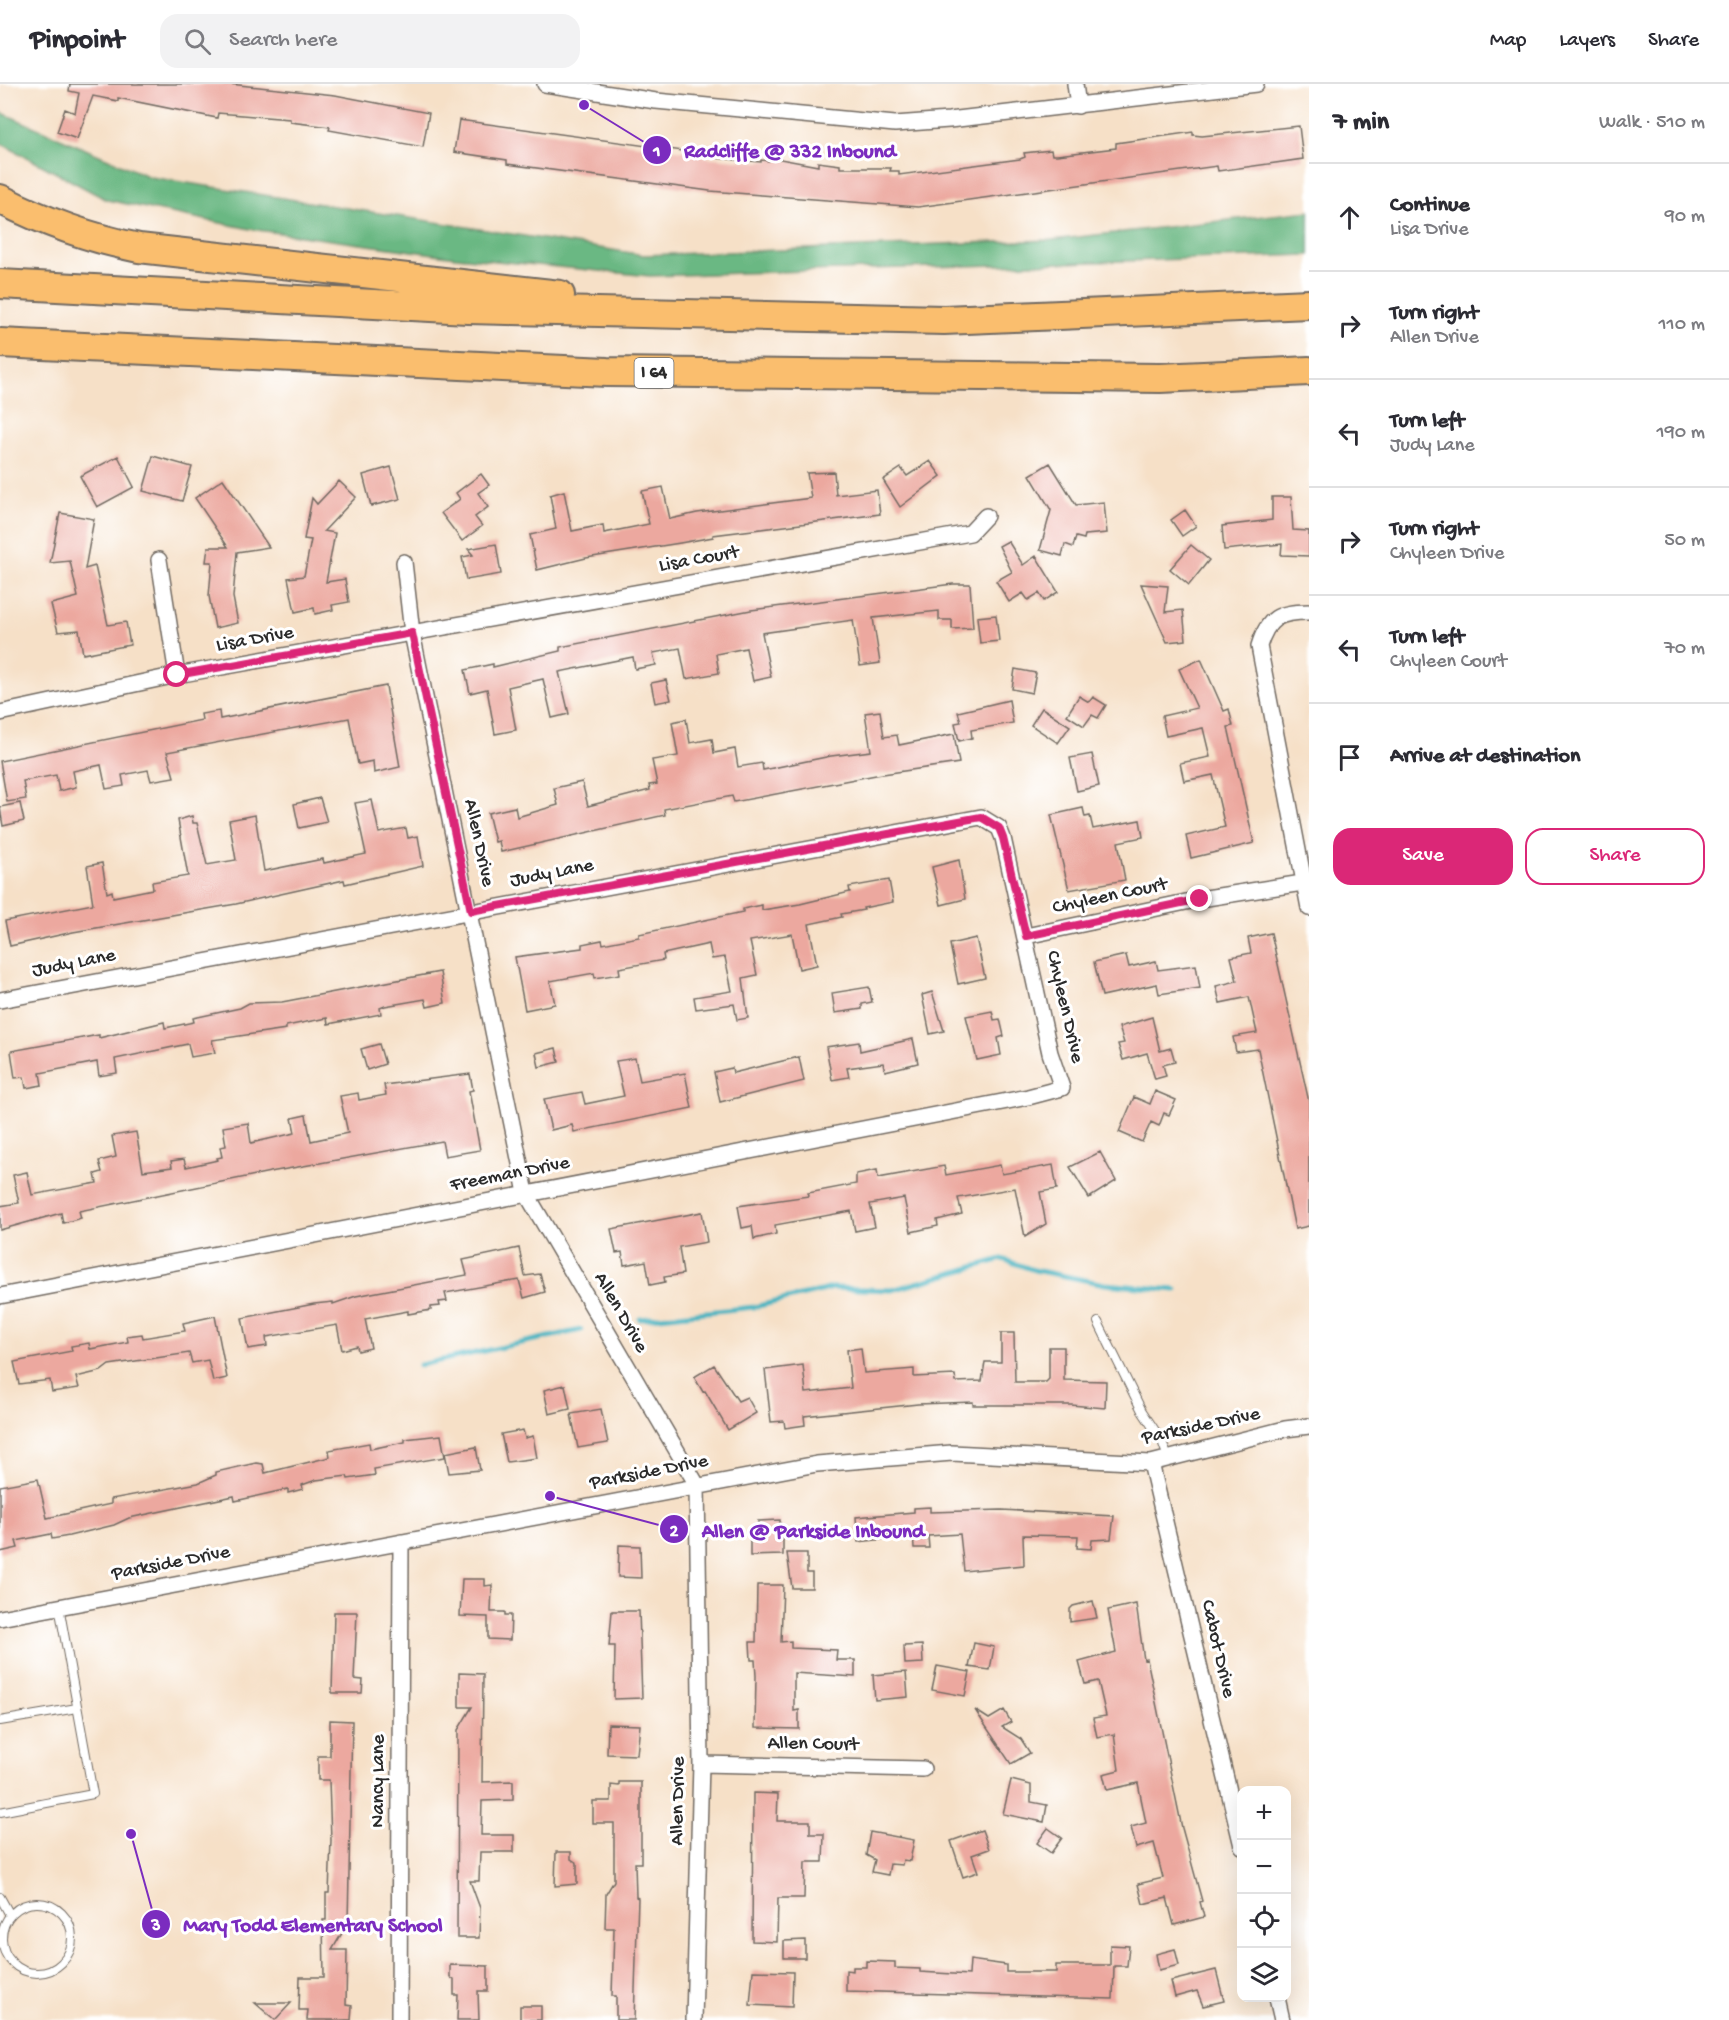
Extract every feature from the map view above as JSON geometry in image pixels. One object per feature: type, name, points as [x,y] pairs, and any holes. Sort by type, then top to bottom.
[{"type":"highway","points":[[0,200],[71,231],[98,240],[139,248],[517,289],[699,315]]},
{"type":"highway","points":[[0,284],[468,309],[944,320],[1309,304]]},
{"type":"highway","name":"I 64","points":[[0,343],[169,353],[607,372],[1160,378],[1309,371]]},
{"type":"highway","points":[[0,355],[169,353]]},
{"type":"street","points":[[545,84],[700,106],[895,124],[1078,106],[1257,84]]},
{"type":"street","points":[[1075,84],[1078,106]]},
{"type":"street","name":"Lisa Court","points":[[412,633],[970,533],[986,516]]},
{"type":"street","points":[[159,560],[177,675]]},
{"type":"street","name":"Allen Drive","points":[[404,562],[412,633],[471,911],[526,1193],[697,1485],[701,1764],[694,2020]]},
{"type":"street","points":[[1309,612],[1280,615],[1264,630],[1258,646],[1306,883],[1309,908]]},
{"type":"street","name":"Lisa Drive","points":[[0,712],[177,675],[412,633]]},
{"type":"street","name":"Chyleen Drive","points":[[970,818],[981,817],[999,828],[1026,936],[1050,1053],[1062,1088],[1028,1097]]},
{"type":"street","name":"Judy Lane","points":[[0,1000],[970,818]]},
{"type":"street","name":"Chyleen Court","points":[[1026,936],[1200,899],[1306,883]]},
{"type":"street","name":"Freeman Drive","points":[[0,1296],[1028,1097]]},
{"type":"street","name":"Parkside Drive","points":[[0,1618],[817,1464],[913,1455],[952,1454],[1151,1463],[1285,1429],[1309,1426]]},
{"type":"street","name":"Cabot Drive","points":[[1151,1463],[1241,1840]]},
{"type":"street","name":"Nancy Lane","points":[[399,2020],[401,1542]]},
{"type":"street","name":"Allen Court","points":[[701,1764],[923,1769]]},
{"type":"street","points":[[1278,2002],[1282,2020]]},
{"type":"lane","points":[[1098,1322],[1142,1411],[1162,1441],[1168,1458]]},
{"type":"lane","points":[[0,1812],[93,1794],[59,1606]]},
{"type":"lane","points":[[0,1721],[77,1708]]},
{"type":"lane","points":[[0,1897],[10,1915]]},
{"type":"lane","points":[[30,1903],[54,1907],[69,1925],[70,1948],[65,1959],[46,1972],[35,1974],[14,1966],[2,1947],[1,1936],[10,1915],[30,1903]]},
{"type":"green space","points":[[0,112],[150,177],[644,255],[1052,240],[1309,211],[1309,255],[650,276],[456,257],[250,229],[107,200],[0,143]]},
{"type":"building","points":[[70,84],[229,84],[335,95],[429,113],[423,147],[329,130],[330,127],[290,122],[290,119],[218,113],[217,118],[118,98],[118,101],[93,96],[77,139],[57,132],[65,109],[75,113],[79,93],[69,91]]},
{"type":"building","points":[[459,120],[705,154],[704,157],[761,162],[761,160],[769,161],[770,157],[818,166],[818,162],[840,165],[840,168],[891,168],[890,171],[899,171],[899,175],[1020,159],[1025,157],[1024,153],[1051,150],[1052,155],[1057,155],[1116,148],[1116,143],[1193,132],[1193,135],[1202,136],[1299,126],[1303,159],[1218,171],[1217,166],[918,207],[710,191],[507,164],[507,160],[454,152]]},
{"type":"building","points":[[118,456],[134,487],[97,507],[80,476]]},
{"type":"building","points":[[153,456],[192,467],[182,501],[143,491]]},
{"type":"building","points":[[930,461],[941,476],[900,507],[883,480],[901,468],[907,476]]},
{"type":"building","points":[[1050,463],[1076,505],[1104,502],[1107,533],[1085,535],[1084,539],[1076,537],[1073,547],[1065,544],[1062,556],[1040,550],[1051,510],[1030,475]]},
{"type":"building","points":[[391,467],[400,499],[371,506],[363,475]]},
{"type":"building","points":[[834,472],[836,495],[877,490],[880,514],[713,535],[713,537],[680,543],[586,558],[537,570],[530,535],[556,529],[550,495],[564,491],[572,531],[603,525],[604,533],[649,524],[642,491],[663,487],[670,519],[697,513],[811,498],[807,473]]},
{"type":"building","points":[[481,474],[489,485],[478,493],[488,507],[475,517],[482,526],[462,541],[441,513],[460,499],[456,493]]},
{"type":"building","points":[[223,479],[269,547],[237,552],[233,597],[238,623],[215,628],[209,596],[212,562],[206,562],[208,547],[228,547],[195,498]]},
{"type":"building","points":[[339,481],[356,497],[324,531],[335,533],[326,582],[345,579],[349,602],[332,605],[333,610],[315,614],[314,608],[295,612],[288,578],[304,576],[311,540],[304,539],[312,498],[317,504]]},
{"type":"building","points":[[1272,497],[1291,497],[1293,530],[1309,531],[1309,556],[1281,555],[1282,544],[1224,550],[1222,526],[1272,520]]},
{"type":"building","points":[[1185,510],[1196,526],[1182,536],[1171,520]]},
{"type":"building","points":[[60,513],[94,519],[85,569],[95,566],[108,625],[126,622],[130,645],[83,654],[79,630],[58,632],[51,604],[78,597],[70,561],[50,563]]},
{"type":"building","points":[[1008,541],[1023,565],[1036,556],[1058,592],[1044,601],[1039,593],[1028,600],[1023,593],[1009,602],[996,581],[1012,572],[999,546]]},
{"type":"building","points":[[496,544],[501,574],[466,580],[462,557],[473,555],[468,549]]},
{"type":"building","points":[[1191,545],[1209,560],[1189,585],[1170,569]]},
{"type":"building","points":[[953,584],[970,584],[973,628],[952,629],[952,620],[939,620],[939,611],[873,618],[880,663],[860,666],[853,620],[762,633],[771,677],[753,681],[746,648],[716,654],[719,673],[686,679],[680,648],[653,653],[656,665],[635,669],[633,657],[559,672],[569,714],[552,718],[543,679],[508,687],[516,730],[495,734],[487,689],[470,693],[465,670],[493,664],[493,667],[560,651],[560,647],[751,610]]},
{"type":"building","points":[[1141,584],[1168,586],[1165,612],[1183,610],[1186,640],[1167,642]]},
{"type":"building","points":[[996,615],[999,641],[980,643],[977,617]]},
{"type":"building","points":[[1201,659],[1224,711],[1229,709],[1233,726],[1228,727],[1254,843],[1191,858],[1186,836],[1225,827],[1213,775],[1184,781],[1180,763],[1210,757],[1203,728],[1166,736],[1162,716],[1197,708],[1179,669]]},
{"type":"building","points":[[1015,669],[1036,673],[1032,693],[1012,689]]},
{"type":"building","points":[[666,680],[671,700],[655,703],[651,683]]},
{"type":"building","points":[[386,686],[400,767],[374,773],[373,761],[358,764],[349,718],[167,752],[174,777],[151,781],[148,770],[122,775],[124,786],[106,789],[101,765],[73,771],[76,787],[59,791],[56,775],[23,781],[26,799],[7,802],[0,761],[202,720],[201,714],[219,711],[220,719]]},
{"type":"building","points":[[1079,696],[1089,702],[1093,697],[1106,705],[1098,718],[1092,715],[1084,726],[1067,715]]},
{"type":"building","points":[[1009,700],[1013,723],[971,730],[972,738],[959,741],[955,723],[961,722],[958,712]]},
{"type":"building","points":[[1042,708],[1070,726],[1058,743],[1031,725]]},
{"type":"building","points":[[880,711],[884,737],[897,735],[899,745],[954,734],[959,763],[876,775],[734,802],[732,796],[664,809],[665,815],[501,852],[499,841],[495,842],[488,813],[515,807],[517,817],[558,805],[554,788],[582,782],[588,806],[650,790],[649,785],[657,784],[652,760],[678,756],[672,722],[686,719],[690,743],[712,739],[714,753],[735,749],[738,767],[762,763],[763,770],[831,756],[871,751],[865,713]]},
{"type":"building","points":[[1092,754],[1099,786],[1077,791],[1070,758]]},
{"type":"building","points":[[320,798],[327,822],[299,828],[294,804]]},
{"type":"building","points":[[372,800],[379,833],[406,828],[408,838],[418,836],[423,866],[345,884],[344,880],[236,904],[73,932],[10,946],[5,921],[93,904],[87,866],[102,863],[107,893],[112,891],[113,897],[153,889],[152,882],[188,876],[178,820],[192,816],[193,823],[197,823],[207,865],[236,860],[229,820],[255,815],[264,871],[323,859],[324,863],[366,854],[355,803]]},
{"type":"building","points":[[20,803],[24,821],[3,826],[0,807]]},
{"type":"building","points":[[1083,808],[1085,817],[1090,816],[1093,829],[1140,820],[1143,837],[1118,842],[1125,880],[1069,890],[1051,815]]},
{"type":"building","points":[[959,860],[965,899],[941,905],[932,867]]},
{"type":"building","points":[[889,880],[893,902],[809,924],[817,965],[799,969],[792,934],[750,941],[757,975],[743,978],[748,1018],[737,1020],[734,1004],[696,1009],[694,997],[732,991],[725,957],[712,959],[709,944],[663,954],[664,960],[619,968],[620,974],[595,978],[594,973],[550,981],[555,1004],[525,1010],[515,957],[582,948],[582,944],[602,940],[603,944],[639,937],[639,934],[743,912],[743,909],[762,905],[762,910],[800,904],[850,892],[849,887]]},
{"type":"building","points":[[1271,933],[1309,1102],[1309,1226],[1295,1229],[1258,1049],[1236,1052],[1233,1037],[1257,1033],[1249,997],[1220,1003],[1216,986],[1237,981],[1231,957],[1251,953],[1248,938]]},
{"type":"building","points":[[976,938],[985,978],[958,984],[950,944]]},
{"type":"building","points":[[1126,955],[1129,967],[1156,961],[1158,970],[1196,965],[1200,988],[1159,994],[1157,984],[1102,996],[1094,962]]},
{"type":"building","points":[[440,972],[445,1003],[427,1007],[425,999],[385,1006],[380,1008],[381,1014],[328,1024],[327,1018],[286,1026],[286,1029],[212,1040],[215,1053],[191,1057],[188,1044],[115,1059],[117,1073],[99,1076],[97,1062],[40,1073],[42,1085],[26,1088],[24,1077],[15,1078],[11,1051],[99,1035],[99,1038],[164,1022],[165,1028],[194,1022],[193,1018],[240,1008],[249,1003],[282,1002]]},
{"type":"building","points":[[869,987],[872,1002],[862,1004],[862,1009],[835,1013],[832,993]]},
{"type":"building","points":[[932,992],[944,1031],[930,1034],[922,995]]},
{"type":"building","points":[[992,1011],[994,1020],[1000,1019],[1004,1036],[998,1038],[1001,1055],[977,1060],[966,1016]]},
{"type":"building","points":[[1152,1017],[1160,1051],[1171,1048],[1175,1062],[1163,1065],[1166,1076],[1155,1079],[1147,1053],[1123,1060],[1118,1044],[1124,1043],[1119,1027]]},
{"type":"building","points":[[913,1039],[918,1063],[885,1071],[883,1063],[847,1068],[849,1077],[832,1080],[826,1047],[859,1042],[860,1051]]},
{"type":"building","points":[[379,1044],[385,1064],[367,1070],[361,1049]]},
{"type":"building","points":[[556,1048],[559,1062],[539,1067],[536,1053]]},
{"type":"building","points":[[799,1057],[804,1081],[720,1102],[714,1072],[732,1068],[733,1073]]},
{"type":"building","points":[[635,1058],[640,1081],[685,1073],[692,1108],[574,1132],[572,1125],[551,1130],[544,1099],[582,1092],[585,1104],[624,1096],[616,1061]]},
{"type":"building","points":[[470,1074],[473,1090],[469,1091],[480,1150],[445,1156],[442,1141],[270,1172],[79,1211],[81,1218],[63,1223],[61,1213],[0,1230],[0,1206],[19,1203],[13,1175],[27,1172],[32,1195],[97,1183],[95,1174],[102,1172],[99,1161],[116,1157],[112,1136],[136,1132],[143,1171],[172,1167],[171,1161],[184,1159],[186,1167],[218,1160],[217,1158],[222,1157],[220,1147],[226,1146],[223,1127],[248,1123],[251,1143],[295,1133],[292,1118],[306,1115],[311,1141],[348,1133],[340,1096],[358,1093],[359,1100],[386,1095],[384,1085]]},
{"type":"building","points":[[1155,1091],[1176,1100],[1169,1115],[1164,1113],[1159,1126],[1151,1122],[1142,1142],[1119,1132],[1134,1097],[1150,1104]]},
{"type":"building","points":[[1100,1152],[1116,1181],[1089,1198],[1070,1167]]},
{"type":"building","points":[[1000,1165],[1002,1174],[1053,1165],[1057,1189],[1040,1192],[1046,1224],[1025,1237],[1015,1188],[958,1198],[962,1214],[937,1220],[938,1226],[911,1232],[904,1198],[870,1204],[875,1227],[855,1231],[851,1211],[775,1225],[776,1234],[754,1239],[752,1226],[742,1228],[738,1206],[809,1196],[808,1193],[856,1184],[856,1174],[877,1170],[878,1178],[944,1166],[946,1175]]},
{"type":"building","points":[[702,1212],[707,1242],[679,1247],[683,1274],[664,1277],[665,1282],[650,1285],[646,1261],[624,1265],[622,1252],[616,1253],[611,1229]]},
{"type":"building","points":[[519,1248],[525,1276],[540,1274],[545,1292],[524,1298],[519,1280],[445,1293],[447,1301],[439,1302],[440,1306],[431,1307],[431,1310],[408,1314],[408,1311],[365,1319],[371,1348],[358,1351],[357,1346],[342,1350],[337,1325],[266,1337],[267,1346],[248,1349],[242,1318],[314,1304],[333,1302],[333,1304],[356,1296],[467,1275],[463,1260]]},
{"type":"building","points":[[215,1316],[227,1378],[213,1381],[208,1360],[192,1363],[189,1353],[109,1365],[101,1371],[76,1377],[79,1388],[52,1392],[50,1380],[19,1384],[14,1362],[72,1351],[71,1346],[89,1343],[90,1349],[128,1342],[127,1336],[142,1334],[143,1338],[185,1331],[183,1323]]},
{"type":"building","points":[[1001,1333],[1014,1333],[1015,1382],[1046,1382],[1049,1379],[1049,1347],[1064,1347],[1064,1380],[1106,1381],[1105,1408],[1071,1405],[973,1405],[973,1402],[918,1404],[804,1416],[805,1425],[785,1428],[784,1421],[771,1422],[765,1370],[803,1365],[806,1393],[851,1388],[847,1350],[861,1348],[864,1373],[914,1369],[914,1377],[955,1375],[956,1382],[982,1381],[985,1362],[1001,1362]]},
{"type":"building","points":[[714,1365],[738,1401],[747,1397],[756,1413],[728,1430],[694,1377]]},
{"type":"building","points":[[565,1385],[570,1409],[549,1414],[544,1390]]},
{"type":"building","points":[[601,1409],[608,1443],[578,1448],[571,1414]]},
{"type":"building","points":[[523,1430],[525,1438],[533,1436],[537,1458],[507,1462],[501,1434]]},
{"type":"building","points":[[441,1435],[445,1457],[374,1469],[375,1475],[316,1480],[302,1485],[303,1489],[288,1493],[288,1489],[235,1501],[234,1496],[129,1518],[114,1525],[69,1536],[52,1539],[51,1534],[16,1541],[18,1548],[0,1552],[0,1486],[38,1479],[47,1518],[111,1504],[111,1499],[198,1483],[216,1475],[216,1472],[256,1463],[263,1464],[265,1473],[330,1457],[329,1450],[369,1443],[370,1449],[405,1442],[405,1439]]},
{"type":"building","points":[[476,1447],[480,1470],[449,1473],[445,1453]]},
{"type":"building","points":[[930,1507],[930,1512],[1002,1510],[1114,1516],[1111,1539],[1092,1540],[1091,1549],[1077,1548],[1078,1536],[1023,1535],[1024,1565],[964,1571],[960,1534],[928,1536],[929,1548],[914,1548],[913,1534],[885,1536],[885,1539],[858,1542],[856,1517],[914,1512],[914,1508]]},
{"type":"building","points":[[780,1520],[780,1529],[783,1529],[783,1555],[750,1556],[750,1534],[759,1533],[758,1521]]},
{"type":"building","points":[[619,1545],[640,1546],[641,1578],[618,1577]]},
{"type":"building","points":[[787,1553],[807,1553],[807,1573],[812,1573],[812,1588],[792,1588]]},
{"type":"building","points":[[462,1579],[485,1579],[485,1586],[492,1585],[491,1612],[505,1612],[505,1615],[511,1615],[510,1640],[488,1639],[488,1617],[460,1616]]},
{"type":"building","points":[[757,1585],[783,1585],[781,1642],[791,1641],[791,1648],[837,1650],[836,1660],[855,1660],[855,1677],[794,1673],[794,1711],[799,1710],[799,1729],[755,1728],[756,1676],[755,1660],[751,1660],[750,1642],[756,1642]]},
{"type":"building","points":[[1093,1601],[1097,1618],[1070,1622],[1070,1609],[1073,1606]]},
{"type":"building","points":[[1136,1604],[1144,1660],[1147,1659],[1182,1828],[1202,1901],[1200,1902],[1204,1917],[1174,1925],[1167,1898],[1143,1904],[1138,1884],[1163,1878],[1154,1843],[1136,1848],[1131,1827],[1146,1823],[1138,1783],[1107,1790],[1103,1774],[1119,1770],[1114,1734],[1097,1737],[1093,1718],[1106,1716],[1098,1681],[1085,1684],[1079,1662],[1116,1652],[1108,1610]]},
{"type":"building","points":[[612,1611],[639,1611],[642,1698],[614,1699],[615,1646],[609,1646]]},
{"type":"building","points":[[334,1612],[357,1612],[354,1679],[363,1680],[362,1693],[332,1693]]},
{"type":"building","points":[[974,1643],[994,1647],[990,1670],[969,1667]]},
{"type":"building","points":[[922,1645],[923,1663],[905,1664],[904,1646]]},
{"type":"building","points":[[937,1666],[970,1672],[965,1696],[932,1690]]},
{"type":"building","points":[[906,1672],[908,1697],[875,1700],[873,1675]]},
{"type":"building","points":[[459,1673],[483,1674],[482,1782],[513,1781],[513,1800],[482,1801],[481,1835],[514,1835],[514,1852],[480,1852],[479,1881],[470,1881],[480,1908],[479,1938],[457,1938],[458,1730],[472,1707],[459,1707]]},
{"type":"building","points":[[975,1710],[989,1719],[1004,1710],[1011,1722],[1002,1727],[1021,1739],[1030,1753],[1011,1764]]},
{"type":"building","points":[[330,1720],[352,1721],[348,1923],[332,1950],[347,1950],[346,2005],[352,2006],[351,2020],[307,2020],[308,2010],[299,2010],[300,1977],[324,1977],[323,1920],[326,1920],[326,1893],[329,1893],[331,1840],[329,1780],[318,1780],[318,1756],[330,1756]]},
{"type":"building","points":[[608,1724],[640,1725],[637,1755],[607,1754]]},
{"type":"building","points":[[1011,1780],[1031,1785],[1031,1802],[1047,1805],[1044,1822],[1003,1814]]},
{"type":"building","points":[[619,1782],[641,1782],[641,1863],[635,1863],[636,1897],[638,1898],[634,2020],[616,2020],[616,1996],[612,1996],[614,1928],[605,1928],[606,1894],[614,1881],[614,1823],[593,1823],[593,1801],[611,1801],[611,1785],[619,1786]]},
{"type":"building","points":[[753,1793],[778,1794],[777,1821],[810,1821],[810,1834],[824,1834],[823,1862],[805,1862],[804,1898],[778,1898],[777,1942],[752,1941]]},
{"type":"building","points":[[1048,1828],[1062,1838],[1051,1853],[1037,1843]]},
{"type":"building","points":[[982,1830],[989,1849],[972,1855],[978,1872],[963,1877],[951,1841]]},
{"type":"building","points":[[870,1832],[914,1840],[910,1861],[903,1860],[902,1865],[890,1864],[888,1875],[872,1872],[875,1860],[866,1855]]},
{"type":"building","points":[[556,1852],[571,1852],[571,1859],[577,1863],[577,1884],[555,1886]]},
{"type":"building","points":[[805,1940],[805,1958],[784,1958],[784,1941]]},
{"type":"building","points":[[1110,1945],[1129,1946],[1127,1966],[1114,1966],[1113,1999],[846,1991],[846,1970],[853,1971],[853,1967],[866,1967],[866,1961],[895,1962],[895,1968],[920,1969],[920,1972],[969,1975],[970,1960],[1006,1965],[1006,1972],[1056,1972],[1056,1965],[1110,1965]]},
{"type":"building","points":[[1175,1949],[1179,1965],[1159,1970],[1156,1954]]},
{"type":"building","points":[[450,1965],[488,1966],[488,1991],[478,1991],[479,2020],[457,2020],[458,1995],[454,1995],[454,1980],[450,1977]]},
{"type":"building","points":[[1216,1970],[1224,2001],[1203,2006],[1197,1991],[1175,1997],[1171,1981]]},
{"type":"building","points":[[753,1971],[793,1972],[792,2007],[750,2005]]},
{"type":"building","points":[[255,2003],[291,2003],[275,2020]]},
{"type":"building","points":[[520,2006],[541,2006],[541,2020],[520,2020]]},
{"type":"waterway","points":[[640,1319],[754,1307],[833,1288],[892,1290],[1002,1259],[1034,1270],[1105,1284],[1176,1290]]},
{"type":"waterway","points":[[420,1365],[581,1330]]},
{"type":"place","name":"Radcliffe @ 332 Inbound","points":[[584,105]]},
{"type":"place","name":"Allen @ Parkside Inbound","points":[[550,1496]]},
{"type":"place","name":"Mary Todd Elementary School","points":[[131,1834]]},
{"type":"route","points":[[177,675],[412,633],[471,911],[981,817],[991,821],[999,828],[1003,838],[1026,936],[1200,899]]}]
